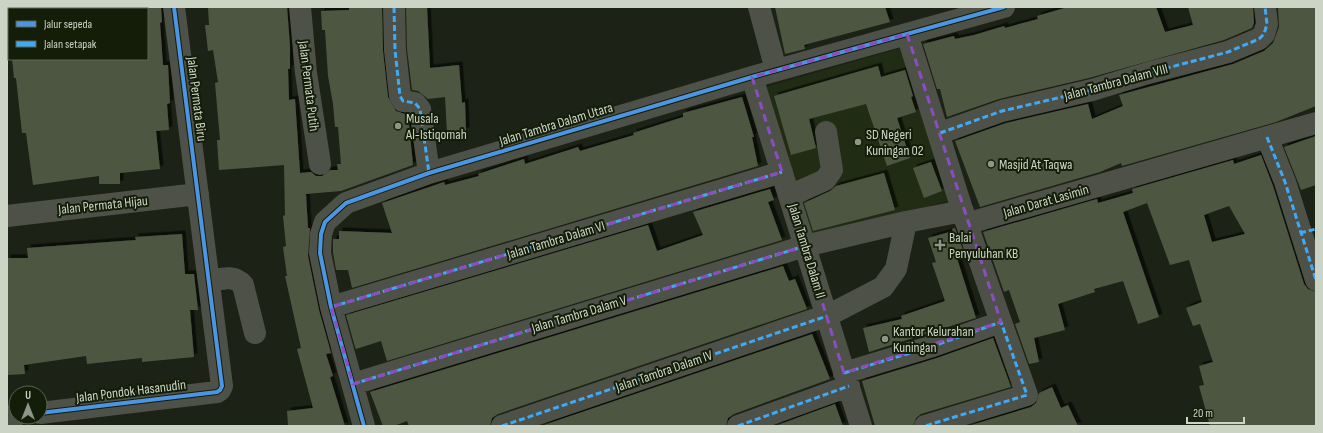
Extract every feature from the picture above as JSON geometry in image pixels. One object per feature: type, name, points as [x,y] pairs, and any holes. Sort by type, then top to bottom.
[{"type":"street","name":"Jalan Permata Biru","points":[[174,7],[222,386]]},
{"type":"street","name":"Jalan Permata Putih","points":[[300,7],[306,73],[320,164]]},
{"type":"street","points":[[394,7],[395,50],[400,96],[403,101],[415,103],[420,109],[430,173]]},
{"type":"street","points":[[759,7],[776,70]]},
{"type":"street","name":"Jalan Tambra Dalam Utara","points":[[364,426],[332,307],[320,253],[321,234],[325,222],[346,203],[430,173],[752,77],[1004,7]]},
{"type":"street","name":"Jalan Tambra Dalam VIII","points":[[940,133],[1002,111],[1092,90],[1148,73],[1228,52],[1259,39],[1264,34],[1267,24],[1265,7]]},
{"type":"street","points":[[907,34],[940,133],[965,216],[1027,395],[925,426]]},
{"type":"street","name":"Jalan Tambra Dalam II","points":[[752,77],[861,426]]},
{"type":"street","name":"Jalan Darat Lasimin","points":[[906,222],[965,216],[972,222],[1316,123]]},
{"type":"street","points":[[789,196],[825,180],[830,176],[832,170],[826,132]]},
{"type":"street","points":[[1267,137],[1285,182],[1308,231],[1316,280]]},
{"type":"street","name":"Jalan Tambra Dalam VI","points":[[332,307],[782,172]]},
{"type":"street","name":"Jalan Permata Hijau","points":[[7,216],[198,194]]},
{"type":"street","name":"Jalan Tambra Dalam V","points":[[353,384],[805,246],[906,222]]},
{"type":"street","name":"Jalan Tambra Dalam IV","points":[[502,426],[827,316],[883,287],[896,268],[906,222]]},
{"type":"street","points":[[209,281],[233,278],[243,284],[255,333]]},
{"type":"street","points":[[738,426],[846,380],[933,346],[1001,322]]},
{"type":"street","name":"Jalan Pondok Hasanudin","points":[[48,412],[216,392],[220,390],[222,386]]},
{"type":"highlighted area","points":[[907,34],[1001,322],[844,373],[805,246],[353,384],[331,307],[782,172],[752,77]]},
{"type":"shaded area","name":"SD Negeri Kuningan 02","points":[[901,48],[956,198],[809,243],[766,87]]},
{"type":"building","points":[[161,7],[162,22],[160,23],[163,65],[168,65],[170,103],[167,104],[169,130],[156,131],[160,169],[120,173],[120,184],[99,184],[99,176],[33,185],[26,133],[22,133],[16,78],[14,78],[12,60],[148,60],[147,8]]},
{"type":"building","points":[[208,7],[287,7],[290,46],[290,69],[288,69],[289,100],[295,99],[300,173],[311,172],[316,176],[322,176],[330,170],[338,170],[337,164],[341,164],[338,127],[335,127],[328,76],[325,30],[322,30],[321,11],[349,10],[349,7],[382,7],[383,51],[388,97],[396,111],[408,115],[413,165],[341,191],[306,194],[308,228],[310,228],[308,256],[319,310],[331,353],[326,354],[333,376],[330,377],[345,426],[288,426],[287,411],[313,408],[297,349],[301,348],[285,276],[287,276],[283,247],[286,246],[283,216],[285,215],[284,165],[219,170],[217,140],[220,140],[215,83],[218,82],[213,50],[208,51],[205,25],[209,25]]},
{"type":"building","points":[[406,7],[427,7],[430,68],[459,65],[462,103],[465,102],[466,131],[447,133],[445,97],[428,99],[418,91],[412,90],[407,49]]},
{"type":"building","points":[[775,7],[885,7],[890,22],[804,45],[805,49],[785,54]]},
{"type":"building","points":[[1068,7],[1156,7],[1165,32],[1193,25],[1188,7],[1253,7],[1254,23],[1252,28],[1224,40],[1089,78],[999,99],[947,117],[940,89],[937,89],[923,44],[954,36],[955,39],[974,35],[1004,26],[1005,28],[1038,19],[1037,16]]},
{"type":"building","points":[[1278,7],[1316,7],[1316,106],[1276,122],[1122,166],[1121,163],[1100,172],[980,207],[955,141],[1006,123],[1088,104],[1092,119],[1123,106],[1119,95],[1233,64],[1264,51],[1273,43],[1279,27]]},
{"type":"building","points":[[878,66],[881,77],[905,70],[916,112],[897,118],[910,158],[887,166],[866,104],[809,119],[816,148],[791,155],[774,96]]},
{"type":"building","points":[[742,97],[754,137],[752,137],[758,166],[352,288],[348,270],[336,270],[333,252],[333,239],[339,239],[339,231],[392,233],[382,203],[444,182],[445,185],[479,176],[478,174],[524,159],[525,164],[578,147],[580,151],[634,135],[633,133],[683,117],[683,113]]},
{"type":"building","points":[[1316,136],[1316,185],[1301,190],[1284,147]]},
{"type":"building","points":[[1261,155],[1273,186],[1304,284],[1308,289],[1316,292],[1316,426],[1210,426],[1199,386],[1204,385],[1199,366],[1213,362],[1200,324],[1193,326],[1186,308],[1202,302],[1189,260],[1170,265],[1147,203],[1123,212],[1159,317],[1138,324],[1123,281],[1094,289],[1095,292],[1058,304],[1065,330],[1034,338],[1039,362],[1029,364],[1015,324],[1020,322],[1009,290],[1004,292],[983,232],[1097,199],[1098,203],[1133,193],[1132,189],[1233,160],[1234,164]],"holes":[[[1229,206],[1245,234],[1212,242],[1204,215]]]},
{"type":"building","points":[[931,162],[942,191],[924,198],[913,168]]},
{"type":"building","points":[[884,173],[895,210],[813,231],[804,203],[830,191],[836,186]]},
{"type":"building","points":[[770,189],[774,200],[768,202],[782,240],[387,361],[381,341],[356,349],[355,347],[346,315],[648,225],[657,251],[703,235],[693,212]]},
{"type":"building","points":[[955,228],[963,250],[955,252],[976,318],[869,352],[863,328],[902,319],[901,316],[945,301],[932,263],[936,262],[928,238],[953,231],[952,229]]},
{"type":"building","points":[[182,234],[185,274],[194,274],[198,310],[190,310],[194,357],[142,362],[142,358],[87,364],[86,356],[24,365],[25,374],[7,375],[7,258],[28,258],[27,248],[136,240],[135,237]]},
{"type":"building","points":[[783,266],[789,281],[795,279],[807,309],[498,414],[492,418],[490,426],[409,426],[407,421],[394,426],[383,426],[370,392]]},
{"type":"building","points":[[812,334],[830,379],[734,414],[728,418],[726,426],[541,426]]},
{"type":"building","points":[[993,338],[1011,387],[921,414],[916,418],[913,426],[875,426],[862,381],[937,358]]},
{"type":"building","points":[[1052,387],[1061,408],[1068,405],[1078,426],[968,426],[1031,407],[1036,403],[1039,393]]},
{"type":"building","points":[[835,404],[843,426],[775,426]]},
{"type":"marked path","points":[[394,7],[395,50],[400,96],[403,101],[415,103],[420,109],[429,173]]},
{"type":"marked path","points":[[940,133],[1002,111],[1092,90],[1148,73],[1228,52],[1259,39],[1264,34],[1267,24],[1265,7]]},
{"type":"marked path","points":[[1267,137],[1285,182],[1316,280]]},
{"type":"marked path","points":[[331,307],[782,172]]},
{"type":"marked path","points":[[1300,233],[1316,229]]},
{"type":"marked path","points":[[353,384],[805,246]]},
{"type":"marked path","points":[[502,426],[827,316]]},
{"type":"marked path","points":[[844,373],[933,346],[1001,322],[1027,395],[925,426]]},
{"type":"marked path","points":[[738,426],[849,386]]},
{"type":"cycle path","points":[[48,412],[217,392],[222,386],[174,7]]},
{"type":"cycle path","points":[[364,426],[331,307],[320,253],[321,234],[325,222],[346,203],[429,173],[752,77],[1004,7]]},
{"type":"place","name":"Musala Al-Istiqomah","points":[[398,126]]},
{"type":"place","name":"SD Negeri Kuningan 02","points":[[858,142]]},
{"type":"place","name":"Masjid At Taqwa","points":[[991,164]]},
{"type":"place","name":"Balai Penyuluhan KB","points":[[940,245]]},
{"type":"place","name":"Kantor Kelurahan Kuningan","points":[[885,339]]}]
